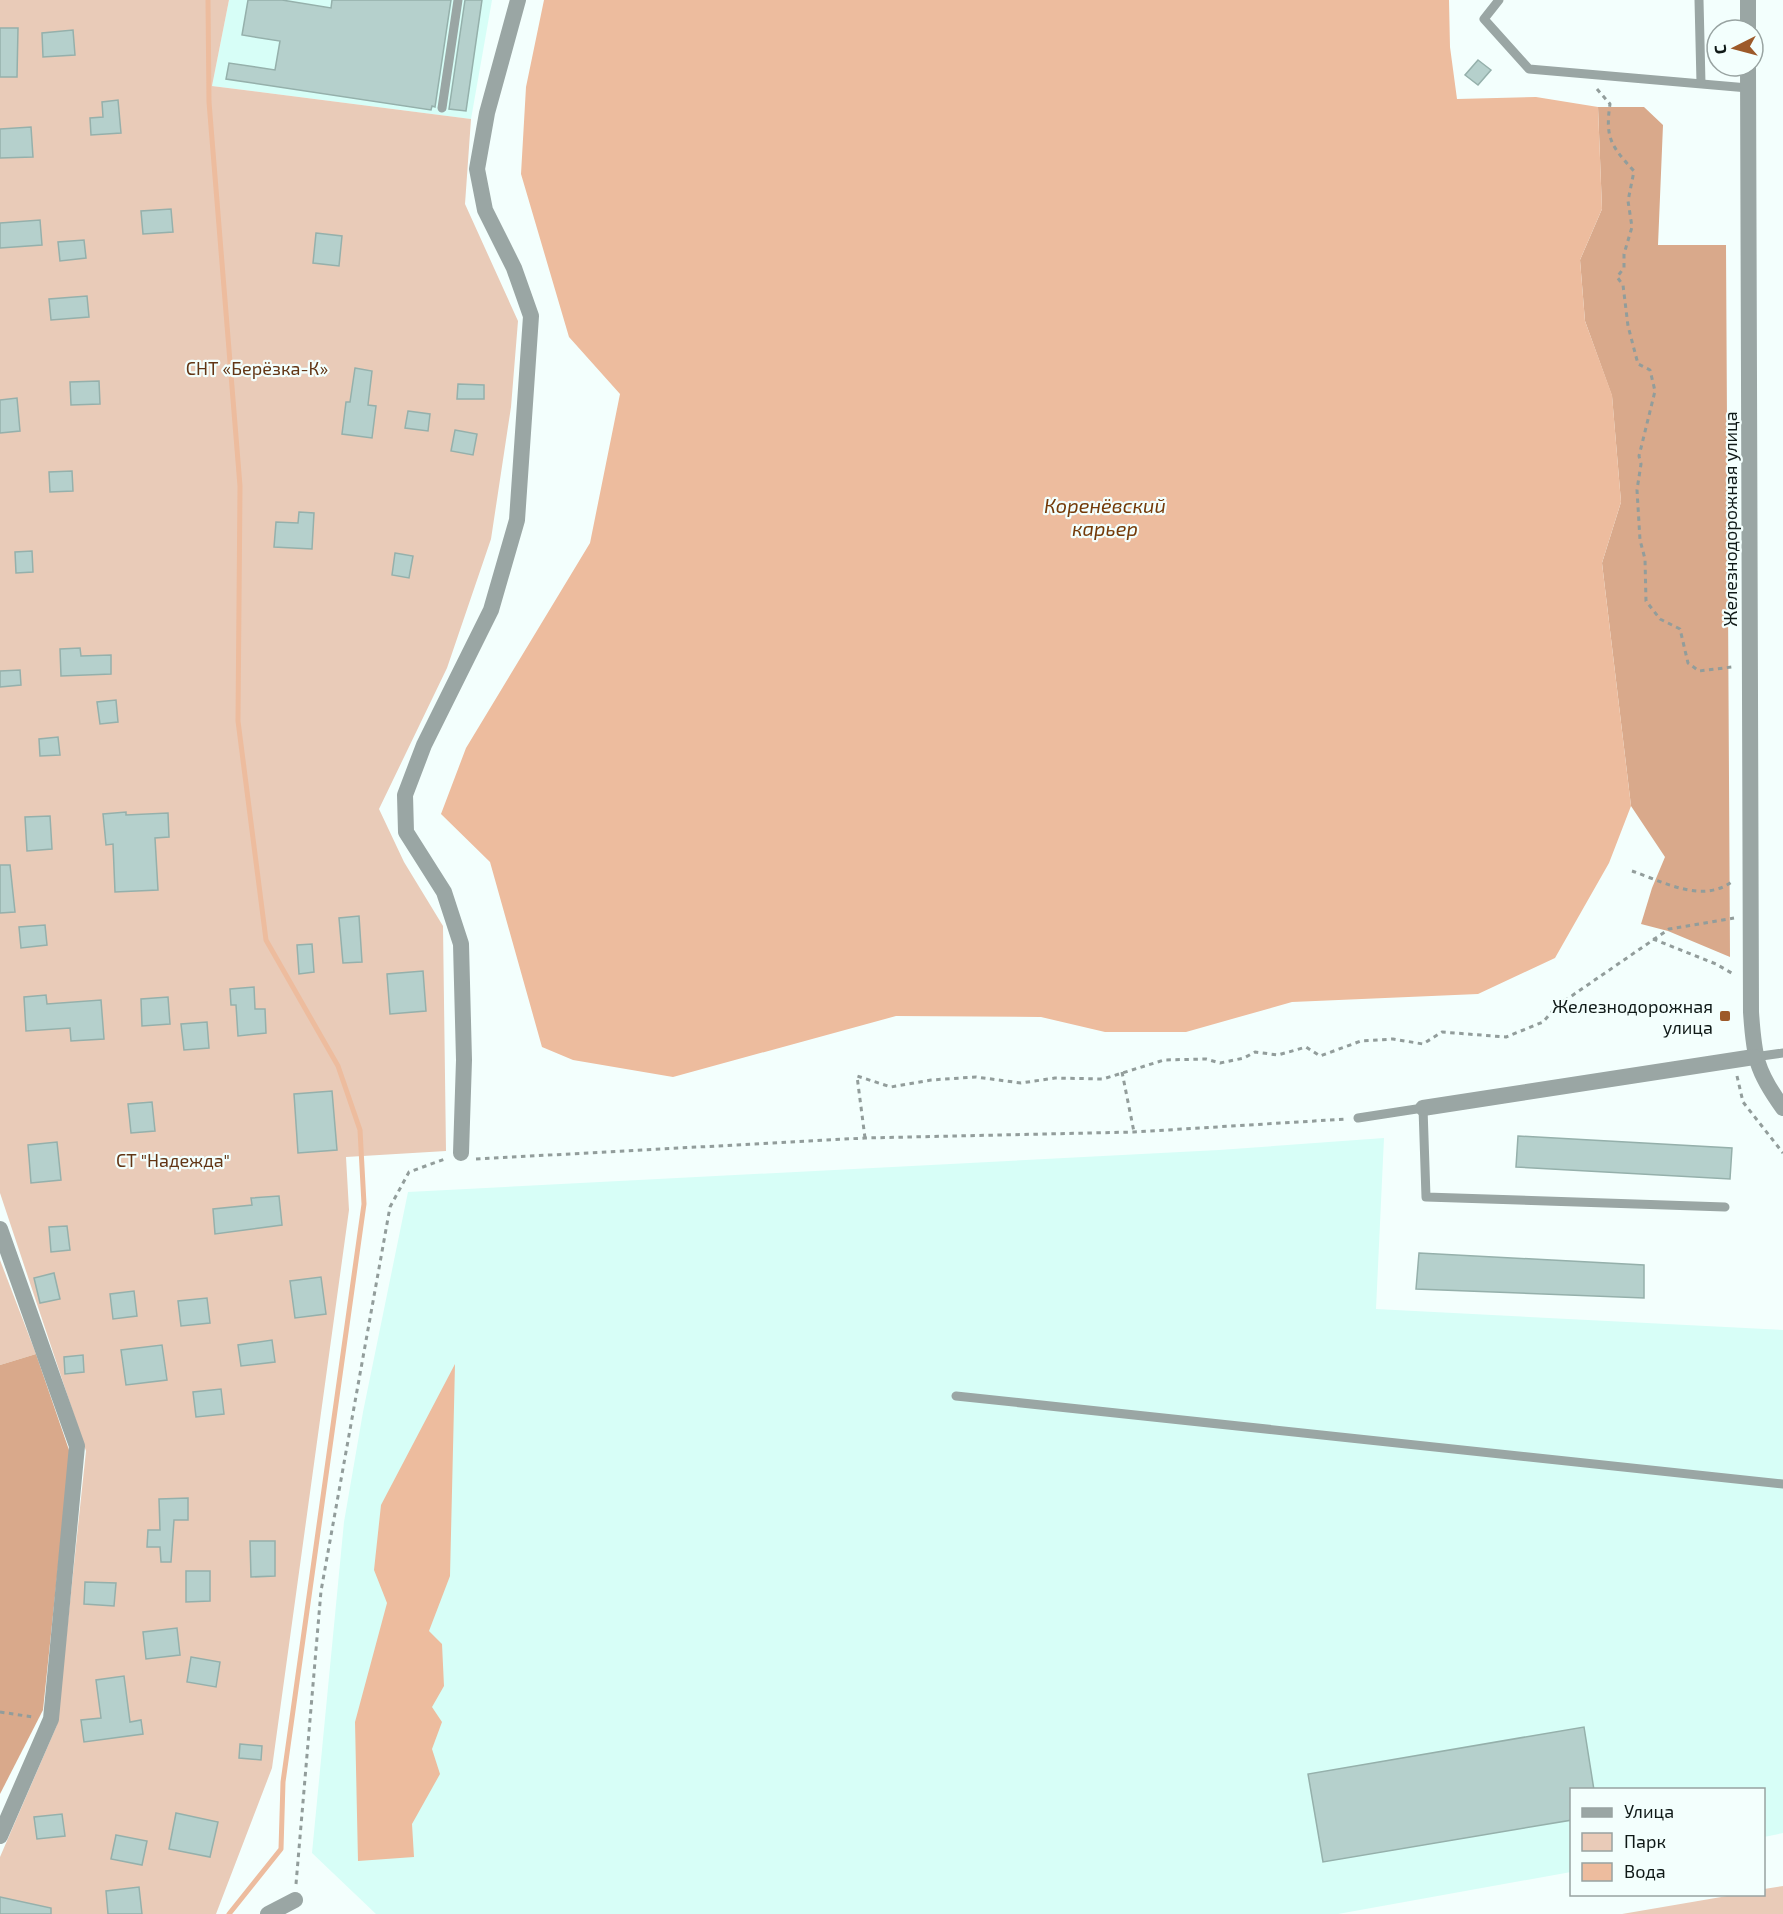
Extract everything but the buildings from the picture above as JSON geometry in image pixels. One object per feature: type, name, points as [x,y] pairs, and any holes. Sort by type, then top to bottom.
[{"type":"street","points":[[461,1153],[464,1060],[461,944],[444,892],[406,832],[405,795],[424,745],[491,610],[518,520],[531,316],[514,268],[485,210],[477,169],[487,113],[518,0]]},
{"type":"street","points":[[1748,0],[1748,18]]},
{"type":"street","name":"Железнодорожная улица","points":[[1748,78],[1751,980],[1754,1057],[1761,1074],[1783,1108]]},
{"type":"street","points":[[1423,1108],[1754,1057]]},
{"type":"street","points":[[0,1229],[77,1446],[51,1719],[0,1836]]},
{"type":"street","points":[[268,1914],[295,1900]]},
{"type":"lane","points":[[442,108],[458,0]]},
{"type":"lane","points":[[1499,0],[1484,19],[1529,69],[1748,88]]},
{"type":"lane","points":[[1699,0],[1701,83]]},
{"type":"lane","points":[[1754,1057],[1783,1053]]},
{"type":"lane","points":[[1358,1118],[1423,1108],[1426,1197],[1725,1207]]},
{"type":"lane","points":[[956,1396],[1783,1484]]},
{"type":"path","points":[[1585,74],[1610,104],[1607,128],[1613,148],[1634,171],[1628,201],[1632,227],[1624,254],[1623,268],[1617,277],[1623,285],[1628,326],[1638,364],[1650,370],[1655,391],[1639,456],[1641,464],[1637,490],[1640,540],[1645,559],[1646,601],[1660,619],[1680,629],[1688,663],[1699,671],[1738,666]]},
{"type":"path","points":[[1632,871],[1693,892],[1722,890],[1738,876]]},
{"type":"path","points":[[865,1138],[857,1076],[891,1087],[931,1080],[976,1077],[1021,1083],[1055,1078],[1103,1079],[1164,1060],[1206,1059],[1220,1063],[1244,1058],[1255,1052],[1278,1055],[1306,1047],[1320,1056],[1361,1041],[1393,1039],[1423,1044],[1442,1032],[1506,1037],[1543,1022],[1557,1006],[1610,967],[1630,959],[1653,939],[1669,929],[1739,917]]},
{"type":"path","points":[[1653,939],[1716,964],[1739,978]]},
{"type":"path","points":[[1734,1060],[1743,1102],[1783,1154]]},
{"type":"path","points":[[1122,1072],[1134,1132]]},
{"type":"path","points":[[295,1900],[321,1591],[390,1207],[409,1172],[461,1153],[477,1159],[865,1138],[1134,1132],[1358,1118]]},
{"type":"path","points":[[0,1712],[51,1719]]},
{"type":"shaded area","points":[[229,0],[492,0],[471,119],[212,86]]},
{"type":"shaded area","points":[[1598,107],[1644,107],[1663,125],[1658,245],[1726,245],[1730,957],[1668,931],[1641,924],[1665,857],[1631,806],[1602,563],[1621,502],[1612,396],[1585,321],[1580,260],[1602,209]]},
{"type":"shaded area","points":[[1384,1138],[1376,1309],[1783,1330],[1783,1833],[1765,1837],[1765,1788],[1570,1788],[1570,1872],[1338,1914],[376,1914],[312,1853],[344,1522],[363,1412],[408,1192],[1219,1150]]},
{"type":"shaded area","points":[[36,1354],[70,1453],[43,1710],[0,1794],[0,1365]]},
{"type":"green space","name":"СНТ «Берёзка-К»","points":[[0,0],[229,0],[212,86],[471,119],[465,204],[518,321],[511,407],[491,539],[447,668],[379,809],[404,862],[443,926],[446,1151],[346,1157],[349,1210],[272,1768],[216,1914],[0,1914],[0,1857],[57,1725],[86,1451],[0,1193]]},
{"type":"green space","points":[[0,1260],[36,1354],[0,1365]]},
{"type":"green space","points":[[1783,1886],[1783,1914],[1622,1914],[1727,1896],[1765,1896],[1765,1889]]},
{"type":"water","name":"Коренёвский карьер","points":[[544,0],[1449,0],[1450,47],[1457,99],[1536,97],[1598,107],[1602,209],[1580,260],[1585,321],[1612,395],[1621,502],[1602,563],[1631,806],[1609,863],[1555,958],[1478,994],[1292,1002],[1186,1032],[1105,1032],[1041,1017],[896,1016],[673,1077],[573,1060],[542,1047],[490,862],[441,814],[466,748],[590,543],[620,394],[569,337],[521,174],[526,87]]},
{"type":"water","points":[[455,1364],[450,1576],[429,1631],[442,1644],[444,1686],[432,1707],[442,1722],[432,1749],[440,1774],[412,1824],[414,1857],[358,1861],[355,1722],[387,1603],[374,1570],[381,1505]]},
{"type":"waterway","points":[[208,0],[209,102],[240,486],[238,721],[266,940],[338,1066],[360,1130],[364,1204],[283,1782],[281,1849],[229,1914]]},
{"type":"place","name":"Железнодорожная улица","points":[[1725,1016]]},
{"type":"park label","name":"СТ \"Надежда\"","points":[[173,1160]]}]
